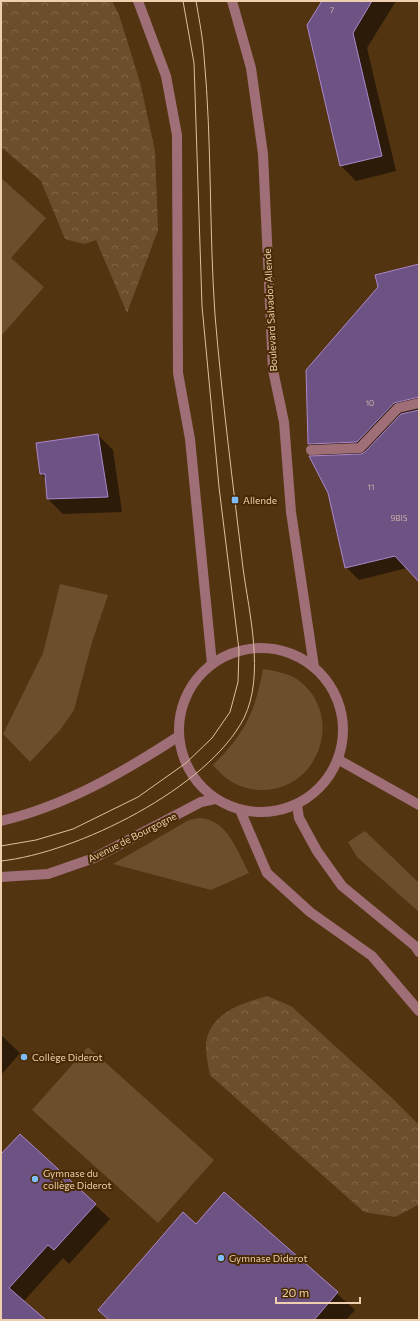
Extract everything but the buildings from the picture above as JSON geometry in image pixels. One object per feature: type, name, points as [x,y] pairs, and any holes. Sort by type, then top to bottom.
[{"type":"street","points":[[138,1],[166,76],[177,135],[178,373],[190,439],[212,664]]},
{"type":"street","name":"Boulevard Salvador Allende","points":[[232,1],[251,68],[263,154],[273,370],[284,422],[291,512],[314,667]]},
{"type":"street","points":[[312,450],[360,448],[398,408],[419,403]]},
{"type":"street","points":[[254,648],[274,649],[296,655],[314,667],[331,686],[341,709],[344,735],[338,760],[329,778],[315,794],[297,805],[279,811],[260,813],[240,810],[215,799],[192,776],[181,750],[179,736],[182,709],[193,684],[212,664],[239,650],[254,648]]},
{"type":"street","points":[[1,821],[56,805],[141,760],[179,736]]},
{"type":"street","points":[[338,760],[419,805]]},
{"type":"street","name":"Avenue de Bourgogne","points":[[1,877],[48,874],[94,858],[201,802],[215,799]]},
{"type":"street","points":[[297,805],[299,818],[317,851],[342,886],[414,946],[419,952]]},
{"type":"street","points":[[240,810],[267,872],[310,912],[372,956],[419,1011]]},
{"type":"green space","points":[[1,1],[112,1],[119,15],[140,82],[155,151],[158,230],[127,313],[96,240],[84,244],[65,239],[41,181],[1,147]]},
{"type":"green space","points":[[1,178],[46,218],[11,258],[44,287],[1,336]]},
{"type":"green space","points":[[60,584],[108,595],[92,642],[74,710],[60,730],[30,762],[3,734],[43,653]]},
{"type":"green space","points":[[263,669],[281,673],[298,680],[312,694],[320,712],[323,730],[319,748],[311,764],[299,778],[282,787],[255,790],[235,784],[223,776],[213,765],[233,743],[247,722],[256,698]]},
{"type":"green space","points":[[200,818],[210,820],[225,830],[236,846],[249,873],[211,890],[113,864],[189,820]]},
{"type":"green space","points":[[365,831],[419,883],[419,912],[357,857],[348,842]]},
{"type":"green space","points":[[267,996],[291,1006],[391,1097],[419,1125],[418,1205],[395,1217],[364,1212],[210,1075],[206,1042],[216,1021],[240,1005]]},
{"type":"green space","points":[[88,1047],[214,1160],[158,1223],[32,1110]]},
{"type":"tram line","points":[[1,846],[36,840],[73,829],[138,797],[186,763],[212,738],[230,712],[238,682],[239,650],[219,487],[202,306],[194,63],[183,1]]},
{"type":"tram line","points":[[1,861],[32,855],[66,845],[102,831],[138,813],[171,792],[202,769],[226,744],[244,718],[250,701],[254,683],[254,644],[243,568],[228,442],[215,315],[207,88],[203,42],[196,1]]},
{"type":"place","name":"Allende","points":[[235,500]]},
{"type":"place","name":"Collège Diderot","points":[[24,1057]]},
{"type":"place","name":"Gymnase du collège Diderot","points":[[35,1179]]},
{"type":"place","name":"Gymnase Diderot","points":[[221,1258]]}]
